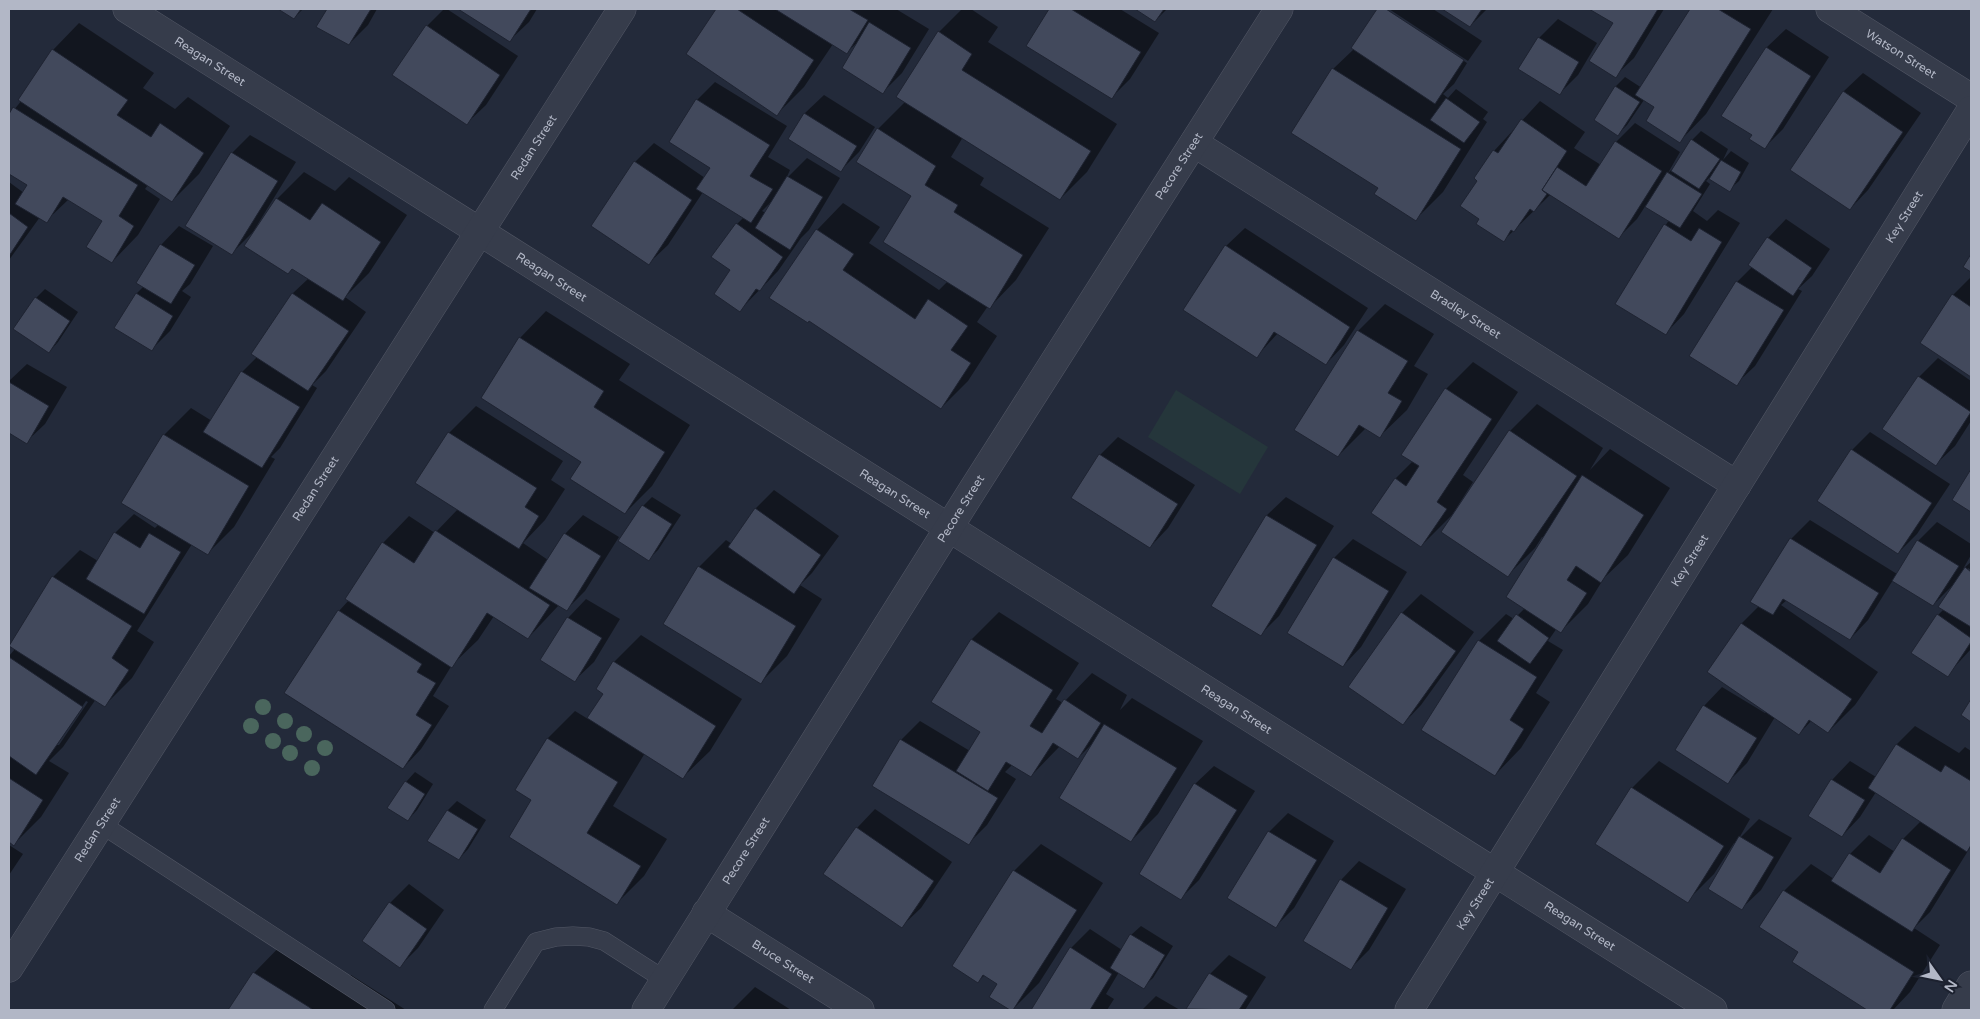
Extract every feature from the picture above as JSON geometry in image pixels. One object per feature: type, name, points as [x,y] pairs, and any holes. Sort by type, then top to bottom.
[{"type":"street","name":"Reagan Street","points":[[127,9],[1713,1010]]},
{"type":"street","name":"Redan Street","points":[[9,968],[622,9]]},
{"type":"street","name":"Pecore Street","points":[[646,1010],[949,528],[1279,9]]},
{"type":"street","name":"Watson Street","points":[[1830,9],[1971,98]]},
{"type":"street","name":"Key Street","points":[[1409,1010],[1971,110]]},
{"type":"street","name":"Bradley Street","points":[[1194,143],[1737,485]]},
{"type":"street","name":"Bruce Street","points":[[706,913],[860,1010]]},
{"type":"street","points":[[1956,1010],[1971,985]]},
{"type":"lane","points":[[101,824],[386,1010]]},
{"type":"lane","points":[[493,1010],[536,942],[556,937],[589,937],[604,940],[665,980]]},
{"type":"shaded area","points":[[1176,390],[1268,447],[1240,494],[1148,437]]},
{"type":"building","points":[[278,9],[301,9],[294,19]]},
{"type":"building","points":[[327,9],[371,9],[349,45],[316,27]]},
{"type":"building","points":[[458,9],[531,9],[510,42]]},
{"type":"building","points":[[716,9],[737,9],[814,60],[777,116],[686,54]]},
{"type":"building","points":[[775,9],[849,9],[868,20],[847,54]]},
{"type":"building","points":[[1049,9],[1071,9],[1141,52],[1112,99],[1026,46]]},
{"type":"building","points":[[1135,9],[1164,9],[1155,22]]},
{"type":"building","points":[[1377,9],[1386,9],[1464,60],[1435,104],[1351,48]]},
{"type":"building","points":[[1442,9],[1482,9],[1470,27]]},
{"type":"building","points":[[1589,9],[1658,9],[1616,78],[1589,61],[1613,23]]},
{"type":"building","points":[[1690,9],[1718,9],[1751,29],[1680,143],[1646,121],[1654,107],[1635,95]]},
{"type":"building","points":[[869,22],[911,48],[883,94],[842,68]]},
{"type":"building","points":[[426,25],[500,75],[467,125],[392,75]]},
{"type":"building","points":[[938,31],[972,54],[962,70],[1091,151],[1060,200],[896,97]]},
{"type":"building","points":[[1538,37],[1579,62],[1560,95],[1518,69]]},
{"type":"building","points":[[1766,47],[1811,76],[1765,149],[1749,139],[1752,135],[1721,116]]},
{"type":"building","points":[[52,49],[128,100],[117,115],[151,137],[160,123],[204,153],[172,202],[18,100]]},
{"type":"building","points":[[1332,68],[1461,149],[1416,221],[1374,194],[1378,188],[1291,133]]},
{"type":"building","points":[[1615,86],[1640,102],[1618,136],[1594,120]]},
{"type":"building","points":[[1843,91],[1903,132],[1850,210],[1790,170]]},
{"type":"building","points":[[1446,98],[1480,122],[1464,143],[1430,120]]},
{"type":"building","points":[[696,99],[770,145],[750,176],[773,189],[751,223],[696,189],[710,168],[669,142]]},
{"type":"building","points":[[13,107],[138,185],[119,216],[134,226],[112,263],[86,247],[102,221],[63,197],[47,223],[15,204],[27,185],[9,174],[9,114]]},
{"type":"building","points":[[804,113],[857,146],[841,172],[788,139]]},
{"type":"building","points":[[1521,119],[1567,151],[1542,190],[1547,194],[1534,212],[1530,209],[1514,232],[1511,230],[1504,242],[1476,224],[1479,219],[1460,206],[1477,181],[1474,178],[1493,150],[1498,153]]},
{"type":"building","points":[[877,128],[936,166],[925,185],[958,205],[954,212],[1023,255],[990,309],[883,242],[911,196],[856,162]]},
{"type":"building","points":[[1691,139],[1720,159],[1699,189],[1671,171]]},
{"type":"building","points":[[1615,141],[1662,171],[1619,239],[1542,190],[1557,167],[1586,186]]},
{"type":"building","points":[[231,152],[278,181],[232,255],[185,226]]},
{"type":"building","points":[[1721,160],[1741,172],[1730,192],[1709,179]]},
{"type":"building","points":[[634,161],[692,200],[649,265],[591,226]]},
{"type":"building","points":[[1667,172],[1702,194],[1680,228],[1645,207]]},
{"type":"building","points":[[787,176],[823,197],[790,250],[755,228]]},
{"type":"building","points":[[276,198],[310,220],[322,203],[381,242],[343,301],[292,269],[288,274],[244,246]]},
{"type":"building","points":[[9,213],[28,227],[9,256]]},
{"type":"building","points":[[736,223],[783,257],[760,291],[756,289],[740,312],[714,294],[730,270],[711,257]]},
{"type":"building","points":[[1664,224],[1691,241],[1699,228],[1722,242],[1666,335],[1615,304]]},
{"type":"building","points":[[816,229],[854,254],[843,270],[915,319],[928,299],[968,326],[951,350],[971,363],[941,409],[809,321],[808,323],[769,298]]},
{"type":"building","points":[[1767,237],[1812,268],[1793,296],[1748,265]]},
{"type":"building","points":[[160,244],[195,265],[171,304],[136,283]]},
{"type":"building","points":[[1225,245],[1350,327],[1326,365],[1274,332],[1257,358],[1183,310]]},
{"type":"building","points":[[1971,254],[1971,272],[1963,267]]},
{"type":"building","points":[[1736,281],[1784,310],[1737,386],[1689,356]]},
{"type":"building","points":[[136,293],[173,316],[152,351],[114,328]]},
{"type":"building","points":[[292,293],[349,331],[308,391],[251,354]]},
{"type":"building","points":[[1952,294],[1971,307],[1971,377],[1920,343]]},
{"type":"building","points":[[35,297],[70,321],[49,353],[13,329]]},
{"type":"building","points":[[1357,330],[1408,361],[1388,393],[1402,401],[1380,438],[1359,425],[1338,457],[1294,430]]},
{"type":"building","points":[[519,337],[604,391],[594,407],[665,452],[625,514],[570,479],[581,462],[481,398]]},
{"type":"building","points":[[241,371],[300,407],[262,468],[203,432]]},
{"type":"building","points":[[1918,376],[1971,412],[1936,466],[1882,429]]},
{"type":"building","points":[[9,382],[49,406],[27,444],[9,433]]},
{"type":"building","points":[[1445,388],[1492,419],[1437,502],[1447,509],[1421,547],[1371,513],[1395,478],[1406,486],[1419,466],[1401,455]]},
{"type":"building","points":[[1509,430],[1577,476],[1508,577],[1441,532]]},
{"type":"building","points":[[448,432],[537,488],[525,507],[539,516],[519,549],[415,483]]},
{"type":"building","points":[[163,434],[249,486],[208,555],[121,503]]},
{"type":"building","points":[[1851,449],[1932,503],[1898,554],[1817,501]]},
{"type":"building","points":[[1099,454],[1178,504],[1150,548],[1071,498]]},
{"type":"building","points":[[1971,469],[1971,512],[1952,500]]},
{"type":"building","points":[[1582,475],[1644,515],[1601,583],[1576,566],[1567,580],[1587,593],[1561,633],[1506,597]]},
{"type":"building","points":[[642,505],[672,524],[649,561],[618,541]]},
{"type":"building","points":[[755,508],[821,555],[794,594],[728,547]]},
{"type":"building","points":[[1266,515],[1317,545],[1261,636],[1211,606]]},
{"type":"building","points":[[435,530],[550,605],[528,639],[487,613],[452,668],[345,599],[382,542],[414,563]]},
{"type":"building","points":[[114,532],[140,548],[149,533],[181,552],[144,614],[86,579]]},
{"type":"building","points":[[564,533],[601,556],[567,611],[529,588]]},
{"type":"building","points":[[1790,538],[1879,593],[1850,640],[1783,599],[1773,615],[1750,602]]},
{"type":"building","points":[[1917,540],[1959,566],[1933,606],[1892,581]]},
{"type":"building","points":[[1333,557],[1389,591],[1343,667],[1287,633]]},
{"type":"building","points":[[698,566],[796,626],[761,684],[663,624]]},
{"type":"building","points":[[1965,567],[1971,572],[1971,627],[1938,607]]},
{"type":"building","points":[[52,576],[132,626],[112,658],[129,670],[105,707],[9,646]]},
{"type":"building","points":[[338,610],[422,664],[417,672],[436,683],[416,715],[432,725],[403,769],[284,693]]},
{"type":"building","points":[[1401,612],[1456,651],[1403,725],[1348,687]]},
{"type":"building","points":[[1516,614],[1549,638],[1530,664],[1497,641]]},
{"type":"building","points":[[1937,614],[1971,638],[1971,642],[1948,677],[1911,653]]},
{"type":"building","points":[[567,617],[602,638],[575,682],[540,660]]},
{"type":"building","points":[[1741,623],[1852,699],[1828,733],[1809,720],[1799,735],[1707,672]]},
{"type":"building","points":[[971,639],[1053,690],[1030,726],[1042,733],[1064,699],[1101,723],[1078,759],[1053,743],[1031,777],[1006,762],[988,791],[956,771],[980,732],[931,702]]},
{"type":"building","points":[[1478,640],[1537,677],[1510,720],[1524,729],[1495,776],[1421,730]]},
{"type":"building","points":[[9,657],[83,707],[36,775],[9,756]]},
{"type":"building","points":[[613,661],[716,726],[683,779],[587,718],[603,694],[596,689]]},
{"type":"building","points":[[1971,699],[1971,722],[1961,715]]},
{"type":"building","points":[[1703,705],[1757,738],[1728,784],[1675,750]]},
{"type":"building","points":[[1104,724],[1177,768],[1131,842],[1059,798]]},
{"type":"building","points":[[547,738],[618,782],[587,833],[641,866],[617,905],[509,837],[531,800],[515,790]]},
{"type":"building","points":[[900,739],[998,798],[969,845],[872,786]]},
{"type":"building","points":[[1896,744],[1941,772],[1945,765],[1971,781],[1971,845],[1967,852],[1868,788]]},
{"type":"building","points":[[9,778],[43,800],[14,846],[9,842]]},
{"type":"building","points":[[1831,779],[1865,800],[1842,837],[1808,816]]},
{"type":"building","points":[[405,781],[425,794],[408,821],[387,808]]},
{"type":"building","points":[[1194,783],[1237,810],[1181,900],[1139,874]]},
{"type":"building","points":[[1631,787],[1724,846],[1688,903],[1595,844]]},
{"type":"building","points":[[447,810],[478,829],[459,860],[427,841]]},
{"type":"building","points":[[856,827],[934,881],[902,928],[823,874]]},
{"type":"building","points":[[1268,831],[1317,860],[1276,928],[1227,898]]},
{"type":"building","points":[[1739,836],[1774,857],[1742,910],[1708,889]]},
{"type":"building","points":[[1902,838],[1951,870],[1912,932],[1831,881],[1849,853],[1880,873]]},
{"type":"building","points":[[1013,870],[1077,910],[1013,1010],[1010,1010],[989,997],[997,984],[983,975],[978,983],[952,966]]},
{"type":"building","points":[[1340,879],[1388,908],[1351,970],[1303,941]]},
{"type":"building","points":[[1783,890],[1914,972],[1890,1010],[1867,1010],[1792,962],[1798,952],[1759,927]]},
{"type":"building","points":[[389,902],[427,929],[400,968],[362,941]]},
{"type":"building","points":[[1130,934],[1165,955],[1144,989],[1110,968]]},
{"type":"building","points":[[1070,947],[1112,974],[1090,1010],[1031,1010]]},
{"type":"building","points":[[253,972],[309,1007],[313,1010],[228,1010]]},
{"type":"building","points":[[1209,973],[1248,996],[1239,1010],[1186,1009]]}]
